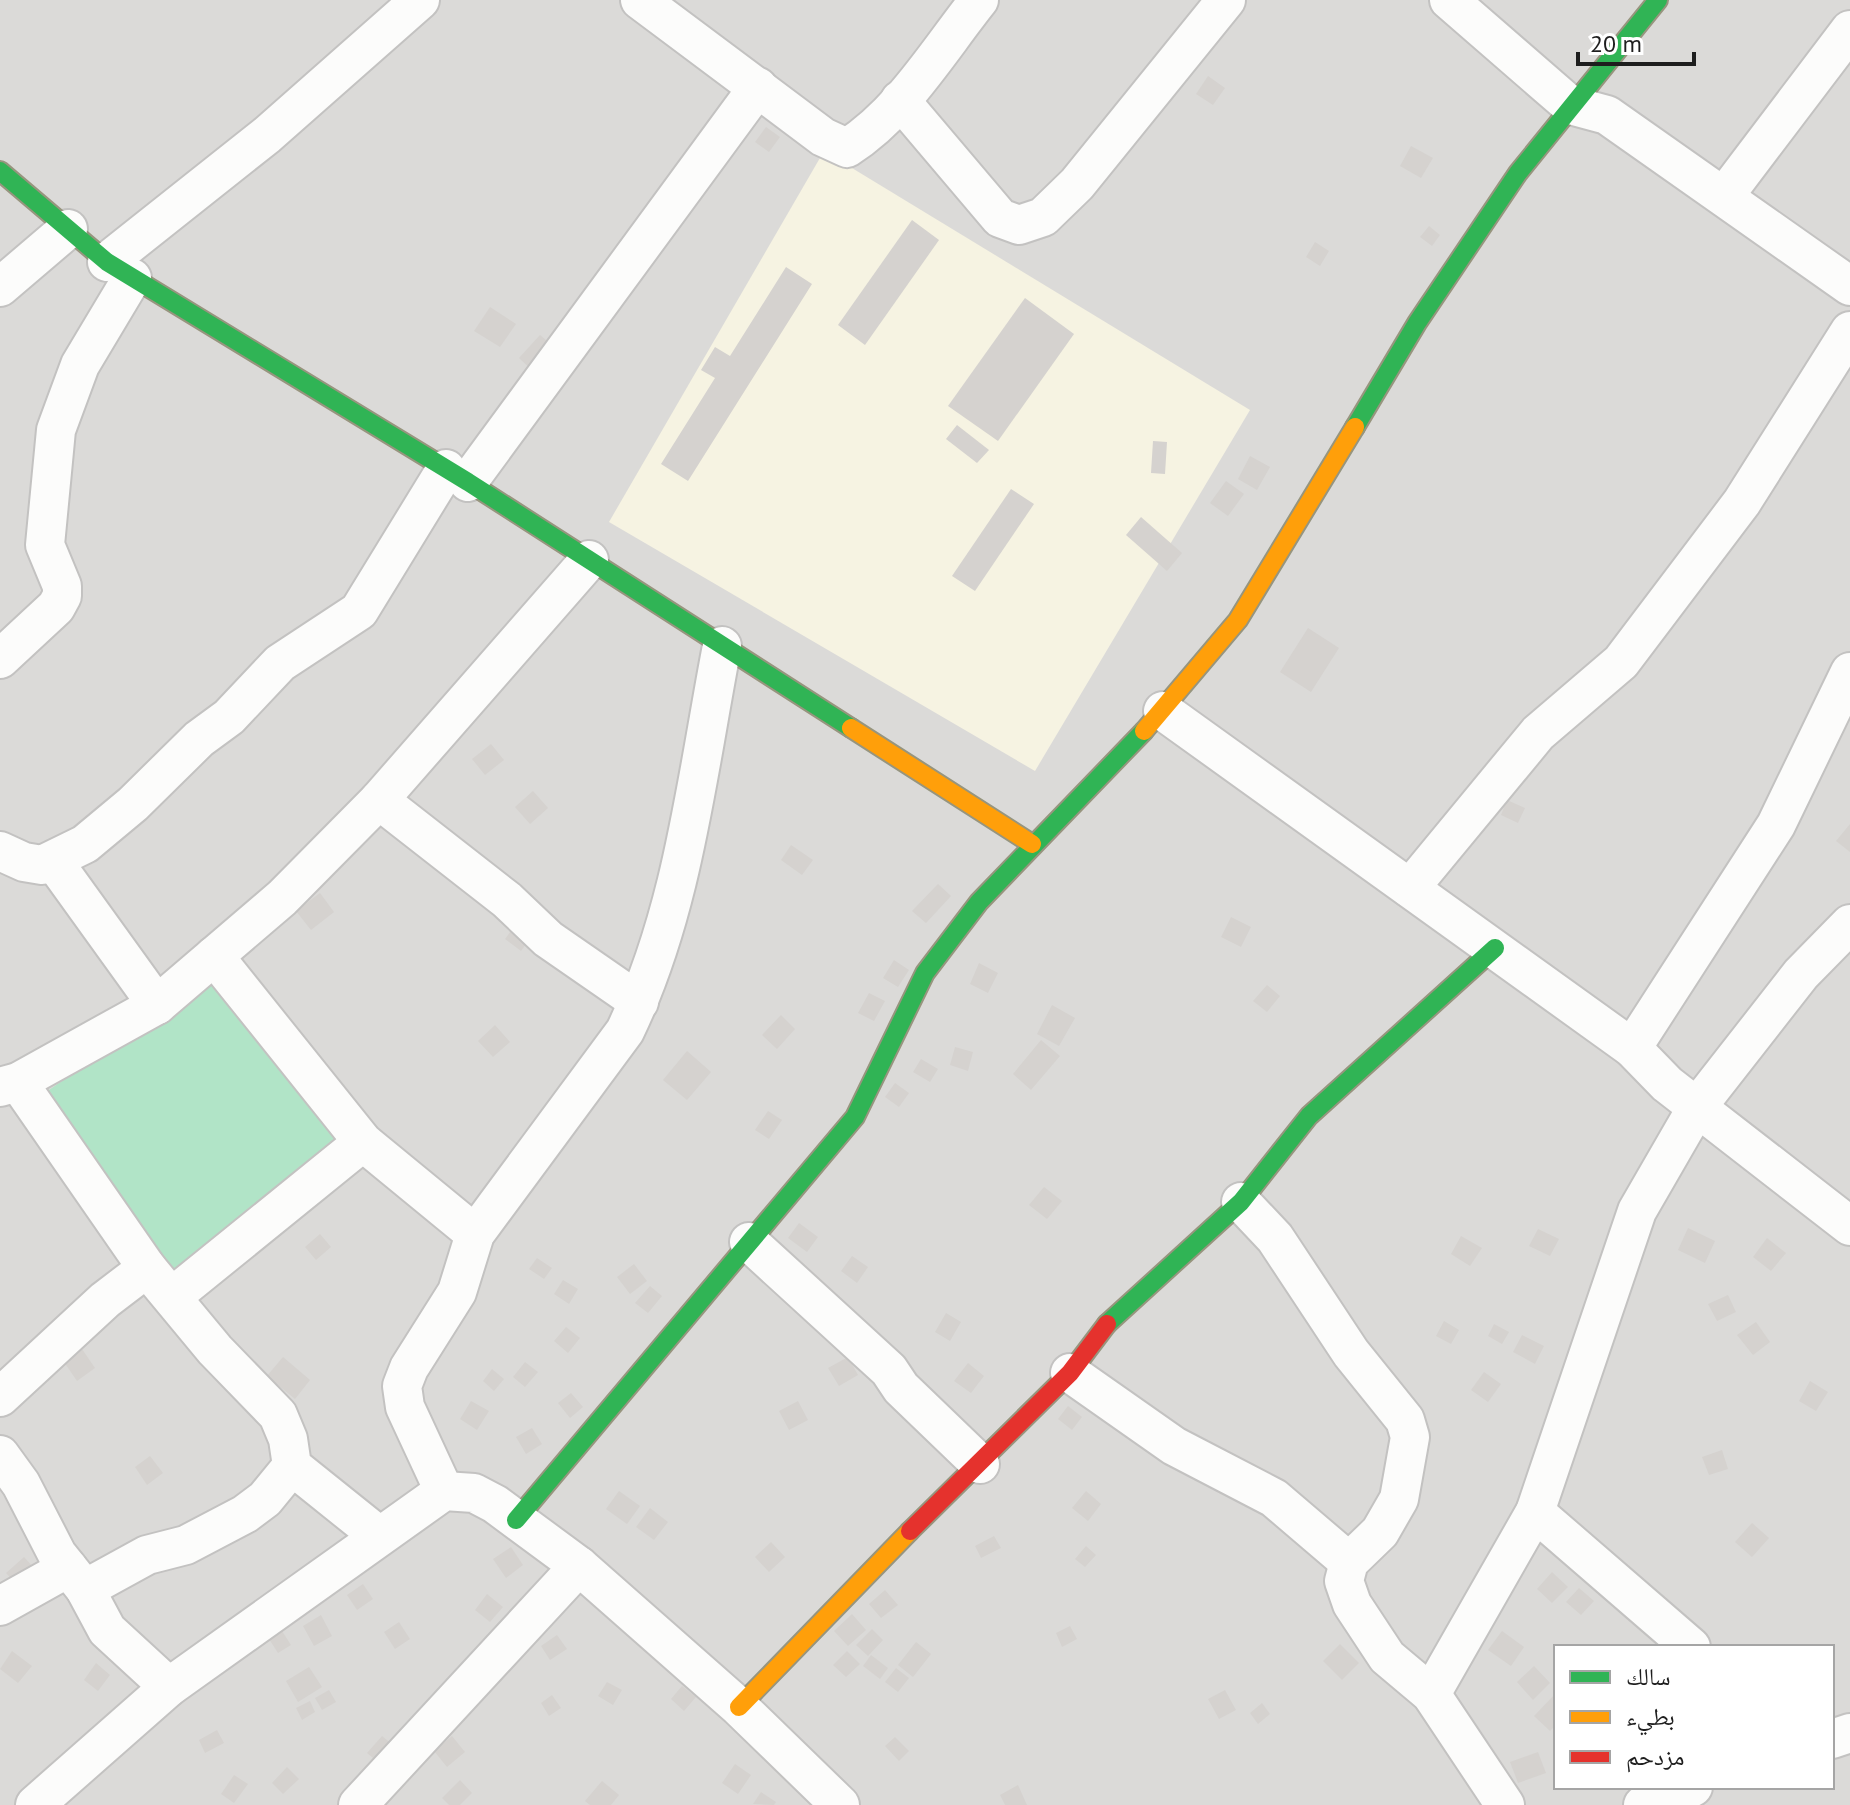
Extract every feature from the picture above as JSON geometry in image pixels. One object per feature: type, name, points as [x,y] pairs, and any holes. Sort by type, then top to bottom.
[{"type":"street","points":[[0,659],[56,607],[62,596],[62,586],[45,545],[56,430],[120,270],[420,0]]},
{"type":"street","points":[[640,0],[823,137],[847,148],[869,134],[900,100],[979,0]]},
{"type":"street","points":[[900,100],[1000,218],[1019,225],[1043,217],[1077,184],[1226,0]]},
{"type":"street","points":[[1449,0],[1570,105],[1607,115],[1725,195],[1850,286]]},
{"type":"street","points":[[516,1520],[855,1117],[925,973],[979,902],[1163,711],[1238,620],[1417,323],[1518,173],[1658,0]]},
{"type":"street","points":[[1725,195],[1850,30]]},
{"type":"street","points":[[0,851],[24,862],[42,865],[54,862],[85,844],[133,804],[199,739],[229,717],[298,649],[359,611],[457,476],[758,87]]},
{"type":"street","points":[[0,171],[120,270],[457,476],[1032,844]]},
{"type":"street","points":[[0,287],[68,229]]},
{"type":"street","points":[[1410,888],[1538,733],[1621,662],[1742,502],[1850,331]]},
{"type":"street","points":[[378,1535],[292,1466],[288,1439],[278,1415],[215,1350],[147,1268],[9,1084],[157,1005],[282,898],[379,800],[589,560]]},
{"type":"street","points":[[444,1491],[405,1407],[402,1386],[409,1368],[457,1292],[475,1234],[625,1031],[639,1002],[671,910],[722,646]]},
{"type":"street","points":[[1632,1048],[1776,825],[1831,705],[1850,672]]},
{"type":"street","points":[[1163,711],[1632,1048],[1667,1084],[1850,1226]]},
{"type":"street","points":[[379,800],[507,900],[548,939],[639,1002]]},
{"type":"street","points":[[54,862],[157,1005]]},
{"type":"street","points":[[1431,1694],[1535,1512],[1637,1211],[1697,1107],[1801,974],[1850,924]]},
{"type":"street","points":[[739,1707],[841,1599],[1070,1373],[1110,1320],[1241,1202],[1309,1116],[1495,948]]},
{"type":"street","points":[[214,956],[363,1142],[475,1234]]},
{"type":"street","points":[[173,1296],[363,1142]]},
{"type":"street","points":[[1241,1202],[1275,1238],[1351,1353],[1396,1404],[1405,1420],[1410,1437],[1399,1499],[1380,1532],[1349,1562],[1344,1581],[1352,1604],[1387,1657],[1431,1694],[1505,1805]]},
{"type":"street","points":[[749,1242],[889,1370],[901,1388],[980,1464]]},
{"type":"street","points":[[0,1397],[105,1300],[147,1268]]},
{"type":"street","points":[[1070,1373],[1174,1446],[1274,1498],[1349,1562]]},
{"type":"street","points":[[0,1455],[119,1644],[169,1687]]},
{"type":"street","points":[[0,1606],[147,1555],[186,1545],[245,1514],[265,1499],[292,1466]]},
{"type":"street","points":[[35,1805],[169,1687],[378,1535],[444,1491],[474,1493],[579,1566],[739,1707],[840,1805]]},
{"type":"street","points":[[1535,1512],[1689,1645]]},
{"type":"street","points":[[358,1805],[579,1566]]},
{"type":"street","points":[[1643,1805],[1687,1789]]},
{"type":"shaded area","points":[[0,0],[1850,0],[1850,1805],[0,1805]]},
{"type":"shaded area","points":[[824,151],[1250,410],[1035,771],[609,522]]},
{"type":"green space","points":[[214,974],[347,1145],[173,1278],[42,1095]]},
{"type":"building","points":[[1208,76],[1225,88],[1213,105],[1196,94]]},
{"type":"building","points":[[766,127],[780,137],[769,152],[755,142]]},
{"type":"building","points":[[1411,146],[1433,158],[1421,178],[1400,166]]},
{"type":"building","points":[[912,220],[939,240],[865,345],[838,325]]},
{"type":"building","points":[[1429,226],[1440,235],[1432,246],[1420,237]]},
{"type":"building","points":[[1315,242],[1329,251],[1320,266],[1306,257]]},
{"type":"building","points":[[786,267],[812,284],[688,481],[661,464],[715,378],[701,370],[715,347],[730,356]]},
{"type":"building","points":[[1025,298],[1074,334],[998,441],[948,406]]},
{"type":"building","points":[[490,307],[516,324],[500,347],[474,331]]},
{"type":"building","points":[[540,335],[554,347],[533,371],[519,358]]},
{"type":"building","points":[[957,425],[989,450],[977,463],[946,439]]},
{"type":"building","points":[[1153,441],[1167,442],[1165,474],[1151,473]]},
{"type":"building","points":[[1250,456],[1270,467],[1257,490],[1238,479]]},
{"type":"building","points":[[1226,481],[1244,494],[1228,516],[1210,503]]},
{"type":"building","points":[[1011,489],[1034,504],[975,591],[952,576]]},
{"type":"building","points":[[1141,517],[1182,553],[1167,571],[1126,535]]},
{"type":"building","points":[[1308,628],[1339,648],[1311,692],[1280,672]]},
{"type":"building","points":[[491,744],[504,760],[485,775],[472,759]]},
{"type":"building","points":[[533,791],[548,808],[530,824],[515,807]]},
{"type":"building","points":[[1507,800],[1525,808],[1518,823],[1501,815]]},
{"type":"building","points":[[1850,824],[1850,852],[1836,841]]},
{"type":"building","points":[[791,845],[813,860],[802,875],[781,860]]},
{"type":"building","points":[[938,884],[951,896],[926,923],[912,911]]},
{"type":"building","points":[[320,893],[334,912],[311,930],[296,911]]},
{"type":"building","points":[[1231,917],[1251,927],[1241,947],[1221,937]]},
{"type":"building","points":[[516,924],[532,936],[521,951],[505,939]]},
{"type":"building","points":[[894,960],[909,970],[898,987],[883,978]]},
{"type":"building","points":[[979,963],[998,973],[988,993],[970,984]]},
{"type":"building","points":[[1267,985],[1280,996],[1267,1012],[1253,1001]]},
{"type":"building","points":[[869,993],[885,1001],[874,1021],[858,1013]]},
{"type":"building","points":[[1052,1005],[1075,1018],[1059,1046],[1037,1034]]},
{"type":"building","points":[[781,1015],[795,1029],[777,1049],[762,1035]]},
{"type":"building","points":[[495,1025],[510,1042],[493,1057],[478,1041]]},
{"type":"building","points":[[1041,1040],[1060,1056],[1031,1090],[1013,1074]]},
{"type":"building","points":[[955,1047],[973,1052],[968,1071],[950,1065]]},
{"type":"building","points":[[687,1051],[711,1072],[687,1100],[663,1080]]},
{"type":"building","points":[[921,1059],[938,1069],[930,1082],[913,1072]]},
{"type":"building","points":[[895,1083],[909,1093],[899,1107],[885,1097]]},
{"type":"building","points":[[768,1111],[782,1120],[769,1139],[755,1130]]},
{"type":"building","points":[[1044,1187],[1062,1201],[1047,1219],[1029,1205]]},
{"type":"building","points":[[799,1223],[818,1237],[807,1252],[788,1238]]},
{"type":"building","points":[[1688,1228],[1715,1241],[1705,1263],[1678,1250]]},
{"type":"building","points":[[1538,1229],[1559,1239],[1550,1256],[1529,1246]]},
{"type":"building","points":[[320,1234],[331,1247],[316,1260],[305,1247]]},
{"type":"building","points":[[1461,1236],[1482,1248],[1470,1266],[1451,1254]]},
{"type":"building","points":[[1767,1238],[1786,1253],[1771,1271],[1753,1257]]},
{"type":"building","points":[[852,1256],[868,1267],[857,1283],[841,1271]]},
{"type":"building","points":[[537,1258],[552,1268],[544,1279],[529,1269]]},
{"type":"building","points":[[634,1264],[647,1281],[630,1294],[617,1277]]},
{"type":"building","points":[[563,1280],[578,1289],[569,1304],[554,1294]]},
{"type":"building","points":[[650,1286],[662,1296],[648,1313],[635,1303]]},
{"type":"building","points":[[1728,1295],[1736,1312],[1717,1321],[1708,1304]]},
{"type":"building","points":[[946,1313],[961,1322],[950,1341],[935,1332]]},
{"type":"building","points":[[1444,1321],[1459,1330],[1451,1344],[1436,1336]]},
{"type":"building","points":[[1756,1322],[1770,1342],[1753,1355],[1737,1335]]},
{"type":"building","points":[[1494,1324],[1509,1332],[1502,1344],[1488,1336]]},
{"type":"building","points":[[566,1327],[580,1338],[568,1353],[554,1341]]},
{"type":"building","points":[[1522,1335],[1544,1346],[1535,1364],[1513,1352]]},
{"type":"building","points":[[82,1349],[95,1368],[77,1381],[64,1362]]},
{"type":"building","points":[[283,1357],[310,1380],[295,1399],[267,1376]]},
{"type":"building","points":[[848,1357],[858,1375],[839,1386],[828,1368]]},
{"type":"building","points":[[525,1362],[538,1372],[525,1387],[513,1377]]},
{"type":"building","points":[[968,1363],[984,1376],[971,1393],[954,1381]]},
{"type":"building","points":[[492,1369],[504,1379],[494,1391],[483,1381]]},
{"type":"building","points":[[1484,1372],[1501,1384],[1488,1402],[1471,1390]]},
{"type":"building","points":[[1810,1381],[1828,1392],[1816,1411],[1799,1401]]},
{"type":"building","points":[[571,1393],[583,1407],[570,1418],[558,1403]]},
{"type":"building","points":[[471,1401],[489,1411],[477,1430],[460,1419]]},
{"type":"building","points":[[798,1401],[808,1420],[789,1430],[779,1411]]},
{"type":"building","points":[[1068,1406],[1082,1417],[1072,1430],[1058,1419]]},
{"type":"building","points":[[532,1428],[542,1444],[526,1454],[516,1437]]},
{"type":"building","points":[[1722,1450],[1728,1469],[1709,1475],[1702,1457]]},
{"type":"building","points":[[150,1456],[163,1473],[147,1485],[135,1467]]},
{"type":"building","points":[[619,1491],[640,1506],[627,1524],[606,1509]]},
{"type":"building","points":[[1086,1491],[1101,1504],[1088,1521],[1072,1508]]},
{"type":"building","points":[[650,1508],[668,1522],[654,1540],[636,1527]]},
{"type":"building","points":[[1752,1523],[1769,1538],[1752,1557],[1735,1542]]},
{"type":"building","points":[[994,1536],[1001,1548],[981,1558],[975,1546]]},
{"type":"building","points":[[771,1542],[785,1557],[769,1572],[755,1557]]},
{"type":"building","points":[[1086,1546],[1096,1555],[1085,1567],[1075,1559]]},
{"type":"building","points":[[511,1547],[523,1565],[506,1578],[493,1559]]},
{"type":"building","points":[[24,1557],[34,1568],[16,1584],[6,1573]]},
{"type":"building","points":[[1552,1572],[1568,1587],[1552,1603],[1537,1589]]},
{"type":"building","points":[[363,1584],[373,1599],[357,1610],[347,1595]]},
{"type":"building","points":[[1579,1588],[1594,1601],[1581,1615],[1566,1602]]},
{"type":"building","points":[[885,1590],[898,1605],[881,1618],[869,1604]]},
{"type":"building","points":[[487,1594],[503,1607],[490,1622],[475,1610]]},
{"type":"building","points":[[852,1614],[866,1630],[848,1646],[834,1631]]},
{"type":"building","points":[[321,1615],[332,1636],[314,1646],[303,1626]]},
{"type":"building","points":[[399,1622],[410,1639],[395,1649],[384,1632]]},
{"type":"building","points":[[1070,1626],[1077,1639],[1062,1647],[1056,1633]]},
{"type":"building","points":[[872,1629],[883,1640],[868,1656],[856,1645]]},
{"type":"building","points":[[282,1631],[291,1645],[278,1653],[269,1639]]},
{"type":"building","points":[[1502,1631],[1524,1647],[1511,1666],[1488,1650]]},
{"type":"building","points":[[557,1635],[567,1649],[550,1660],[541,1646]]},
{"type":"building","points":[[916,1642],[931,1654],[913,1677],[898,1665]]},
{"type":"building","points":[[1340,1644],[1359,1663],[1342,1680],[1323,1661]]},
{"type":"building","points":[[12,1651],[32,1666],[18,1683],[0,1669]]},
{"type":"building","points":[[847,1651],[860,1664],[846,1677],[833,1665]]},
{"type":"building","points":[[871,1655],[888,1668],[880,1679],[863,1666]]},
{"type":"building","points":[[96,1663],[110,1675],[98,1691],[84,1680]]},
{"type":"building","points":[[1534,1666],[1550,1683],[1533,1700],[1517,1682]]},
{"type":"building","points":[[309,1667],[322,1687],[298,1702],[286,1681]]},
{"type":"building","points":[[896,1668],[909,1678],[898,1692],[885,1682]]},
{"type":"building","points":[[607,1682],[622,1690],[613,1705],[598,1696]]},
{"type":"building","points":[[682,1686],[696,1697],[684,1711],[671,1699]]},
{"type":"building","points":[[329,1690],[336,1702],[322,1710],[315,1698]]},
{"type":"building","points":[[1225,1690],[1236,1710],[1219,1719],[1208,1699]]},
{"type":"building","points":[[552,1695],[561,1708],[549,1716],[541,1703]]},
{"type":"building","points":[[1554,1695],[1554,1727],[1550,1731],[1534,1716]]},
{"type":"building","points":[[310,1701],[315,1712],[302,1720],[296,1708]]},
{"type":"building","points":[[1262,1703],[1270,1714],[1258,1724],[1250,1713]]},
{"type":"building","points":[[217,1730],[224,1743],[205,1753],[199,1740]]},
{"type":"building","points":[[382,1736],[393,1745],[379,1763],[367,1753]]},
{"type":"building","points":[[452,1736],[465,1752],[447,1767],[434,1751]]},
{"type":"building","points":[[895,1737],[909,1751],[899,1761],[885,1746]]},
{"type":"building","points":[[1538,1752],[1546,1773],[1518,1783],[1510,1762]]},
{"type":"building","points":[[735,1764],[751,1775],[738,1794],[722,1783]]},
{"type":"building","points":[[287,1767],[299,1779],[283,1794],[272,1783]]},
{"type":"building","points":[[234,1775],[248,1784],[234,1803],[221,1794]]},
{"type":"building","points":[[460,1780],[472,1793],[460,1805],[449,1805],[442,1798]]},
{"type":"building","points":[[602,1781],[619,1795],[611,1805],[590,1805],[585,1801]]},
{"type":"building","points":[[1018,1785],[1027,1805],[1005,1805],[1000,1795]]},
{"type":"building","points":[[761,1792],[776,1802],[774,1805],[753,1804]]},
{"type":"traffic: fast","points":[[1355,427],[1417,323],[1518,173],[1658,0]]},
{"type":"traffic: fast","points":[[0,171],[107,262],[468,482],[851,728]]},
{"type":"traffic: fast","points":[[516,1520],[855,1117],[925,973],[979,902],[1144,731]]},
{"type":"traffic: fast","points":[[1107,1324],[1241,1202],[1309,1116],[1495,948]]},
{"type":"traffic: slow","points":[[1144,731],[1238,620],[1355,427]]},
{"type":"traffic: slow","points":[[851,728],[1032,844]]},
{"type":"traffic: slow","points":[[739,1707],[910,1531]]},
{"type":"traffic: jam","points":[[910,1531],[1070,1373],[1107,1324]]}]
